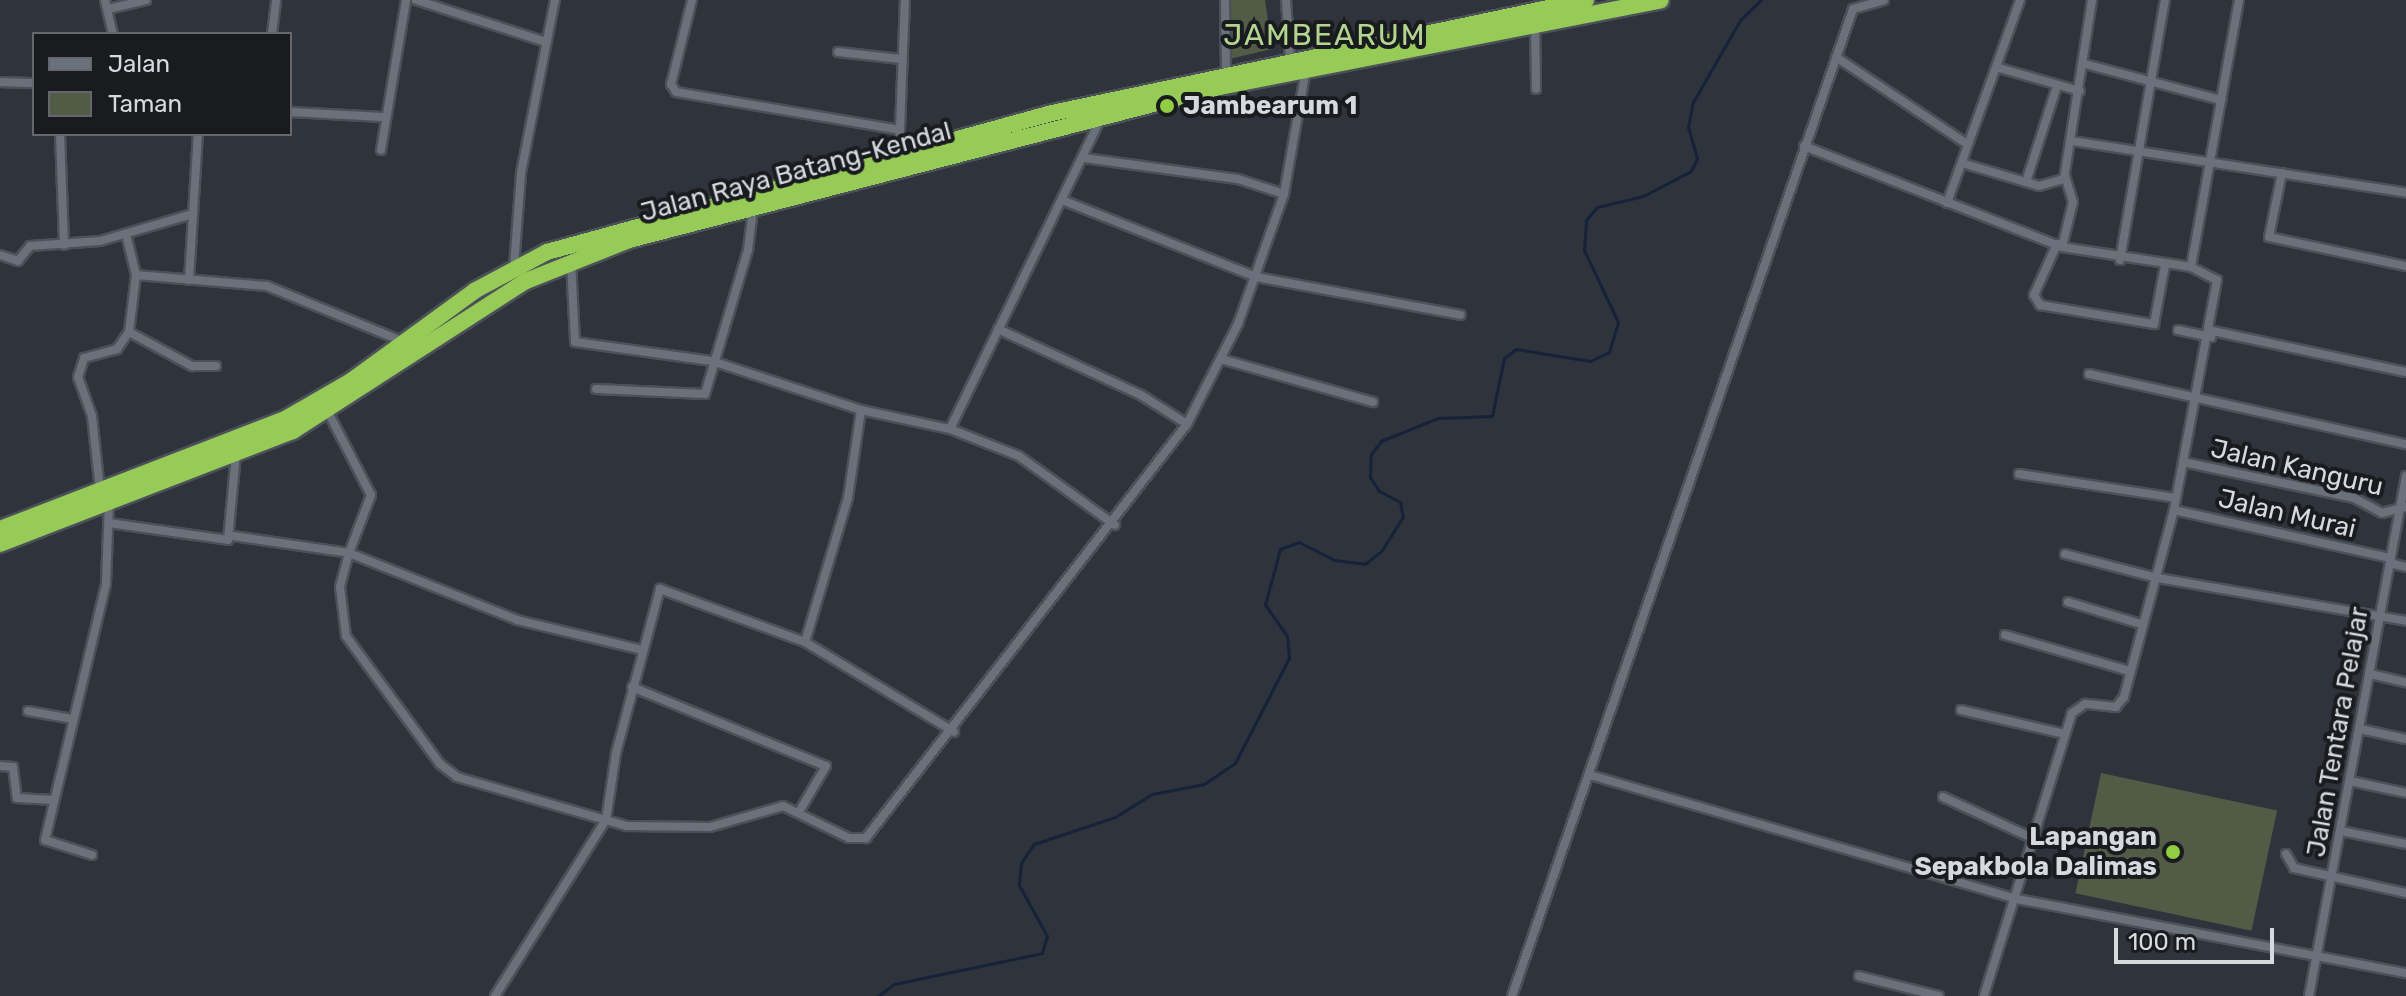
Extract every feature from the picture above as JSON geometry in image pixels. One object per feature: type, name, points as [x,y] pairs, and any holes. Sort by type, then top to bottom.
[{"type":"highway","name":"Jalan Raya Batang-Kendal","points":[[4,535],[105,497],[236,454],[328,412],[501,297],[571,260],[753,211],[939,152],[1226,72],[1586,0]]},
{"type":"highway","name":"Jalan Raya Batang-Kendal","points":[[105,497],[287,418],[514,267],[625,226],[899,155],[939,152],[1306,69],[1661,0]]},
{"type":"street","points":[[113,32],[106,5],[146,0]]},
{"type":"street","points":[[272,32],[276,0]]},
{"type":"street","points":[[381,150],[383,117],[406,0]]},
{"type":"street","points":[[416,0],[546,42]]},
{"type":"street","points":[[514,267],[521,173],[555,0]]},
{"type":"street","points":[[692,0],[671,84],[676,92],[900,130]]},
{"type":"street","points":[[899,155],[905,0]]},
{"type":"street","points":[[1225,0],[1226,72]]},
{"type":"street","points":[[1286,0],[1290,58]]},
{"type":"street","points":[[1512,996],[1836,57],[1857,3],[1884,0]]},
{"type":"street","points":[[1947,203],[1967,144],[1999,68],[2020,0]]},
{"type":"street","points":[[2092,0],[2085,64],[2064,179],[2073,202],[2059,246],[2034,295],[2040,305],[2154,324],[2165,265]]},
{"type":"street","points":[[2120,260],[2165,0]]},
{"type":"street","points":[[2191,267],[2239,0]]},
{"type":"street","points":[[1535,23],[1536,89]]},
{"type":"street","points":[[838,52],[901,59]]},
{"type":"street","points":[[1836,57],[1967,144]]},
{"type":"street","points":[[2085,64],[2221,100]]},
{"type":"street","points":[[1999,68],[2080,91]]},
{"type":"street","points":[[328,412],[371,495],[340,587],[346,636],[440,764],[482,788],[606,820],[671,830],[710,827],[783,806],[849,838],[866,838],[954,732],[1115,525],[1187,424],[1221,359],[1256,277],[1284,194],[1306,69]]},
{"type":"street","points":[[0,82],[32,83]]},
{"type":"street","points":[[2026,182],[2057,86]]},
{"type":"street","points":[[292,112],[383,117]]},
{"type":"street","points":[[950,429],[1102,116]]},
{"type":"street","points":[[60,136],[64,245]]},
{"type":"street","points":[[189,280],[198,136]]},
{"type":"street","points":[[2072,141],[2209,166],[2282,173],[2406,193]]},
{"type":"street","points":[[1804,146],[2059,246],[2120,260],[2191,267],[2217,280],[2210,333],[2174,510],[2122,703],[2077,707],[2030,837],[1984,996]]},
{"type":"street","points":[[1084,158],[1238,179],[1284,194]]},
{"type":"street","points":[[1962,163],[2045,186],[2064,179]]},
{"type":"street","points":[[2282,173],[2269,237],[2406,266]]},
{"type":"street","points":[[1062,200],[1256,277],[1461,315]]},
{"type":"street","points":[[596,389],[702,396],[748,250],[753,211]]},
{"type":"street","points":[[0,255],[18,261],[30,246],[64,245],[126,234],[193,214]]},
{"type":"street","points":[[92,855],[45,840],[106,584],[109,523],[92,416],[78,377],[84,358],[117,349],[129,332],[136,275],[126,234]]},
{"type":"street","points":[[571,260],[575,342],[712,361],[861,410],[950,429],[1019,456],[1115,525]]},
{"type":"street","points":[[136,275],[267,286],[402,341]]},
{"type":"street","points":[[998,329],[1141,395],[1187,424]]},
{"type":"street","points":[[2178,330],[2210,333],[2406,372]]},
{"type":"street","points":[[129,332],[192,366],[216,366]]},
{"type":"street","points":[[1221,359],[1373,402]]},
{"type":"street","points":[[2089,374],[2406,444]]},
{"type":"street","points":[[805,642],[848,498],[861,410]]},
{"type":"street","points":[[233,536],[236,454]]},
{"type":"street","name":"Jalan Kanguru","points":[[2183,462],[2354,498],[2382,513],[2403,506]]},
{"type":"street","points":[[2019,474],[2175,498]]},
{"type":"street","name":"Jalan Tentara Pelajar","points":[[2309,996],[2390,561],[2403,506],[2406,476]]},
{"type":"street","name":"Jalan Murai","points":[[2174,510],[2406,567]]},
{"type":"street","points":[[109,523],[212,543],[233,536],[349,553],[517,620],[643,650]]},
{"type":"street","points":[[2065,554],[2158,578],[2406,621]]},
{"type":"street","points":[[495,996],[606,820],[632,687],[664,588],[805,642],[954,732]]},
{"type":"street","points":[[2068,602],[2141,624]]},
{"type":"street","points":[[2005,635],[2130,671]]},
{"type":"street","points":[[2370,674],[2406,682]]},
{"type":"street","points":[[632,687],[826,766],[799,812]]},
{"type":"street","points":[[1961,710],[2065,734]]},
{"type":"street","points":[[28,711],[73,719]]},
{"type":"street","points":[[2360,729],[2406,739]]},
{"type":"street","points":[[0,766],[13,767],[17,798],[54,800]]},
{"type":"street","points":[[1590,775],[2012,898],[2406,973]]},
{"type":"street","points":[[2350,781],[2406,793]]},
{"type":"street","points":[[1943,797],[2030,837]]},
{"type":"street","points":[[2341,831],[2406,844]]},
{"type":"street","points":[[2286,854],[2294,868],[2406,893]]},
{"type":"street","points":[[1859,976],[1939,996]]},
{"type":"green space","points":[[1231,0],[1265,0],[1272,49],[1229,59]]},
{"type":"green space","name":"Lapangan Sepakbola Dalimas","points":[[2101,773],[2277,810],[2251,931],[2075,893]]},
{"type":"waterway","points":[[878,996],[894,984],[1042,953],[1047,936],[1019,885],[1021,863],[1034,844],[1115,817],[1152,794],[1204,784],[1235,763],[1289,658],[1287,636],[1265,605],[1280,549],[1299,542],[1334,560],[1365,564],[1382,550],[1403,517],[1400,502],[1379,491],[1370,477],[1371,454],[1381,441],[1438,418],[1492,416],[1504,358],[1516,349],[1590,361],[1609,352],[1618,322],[1584,250],[1586,220],[1597,207],[1643,196],[1691,171],[1697,158],[1688,127],[1693,102],[1741,19],[1761,0]]},
{"type":"place","name":"Jambearum 1","points":[[1167,106]]},
{"type":"place","name":"Lapangan Sepakbola Dalimas","points":[[2173,852]]},
{"type":"district","name":"JAMBEARUM","points":[[1325,35]]}]
